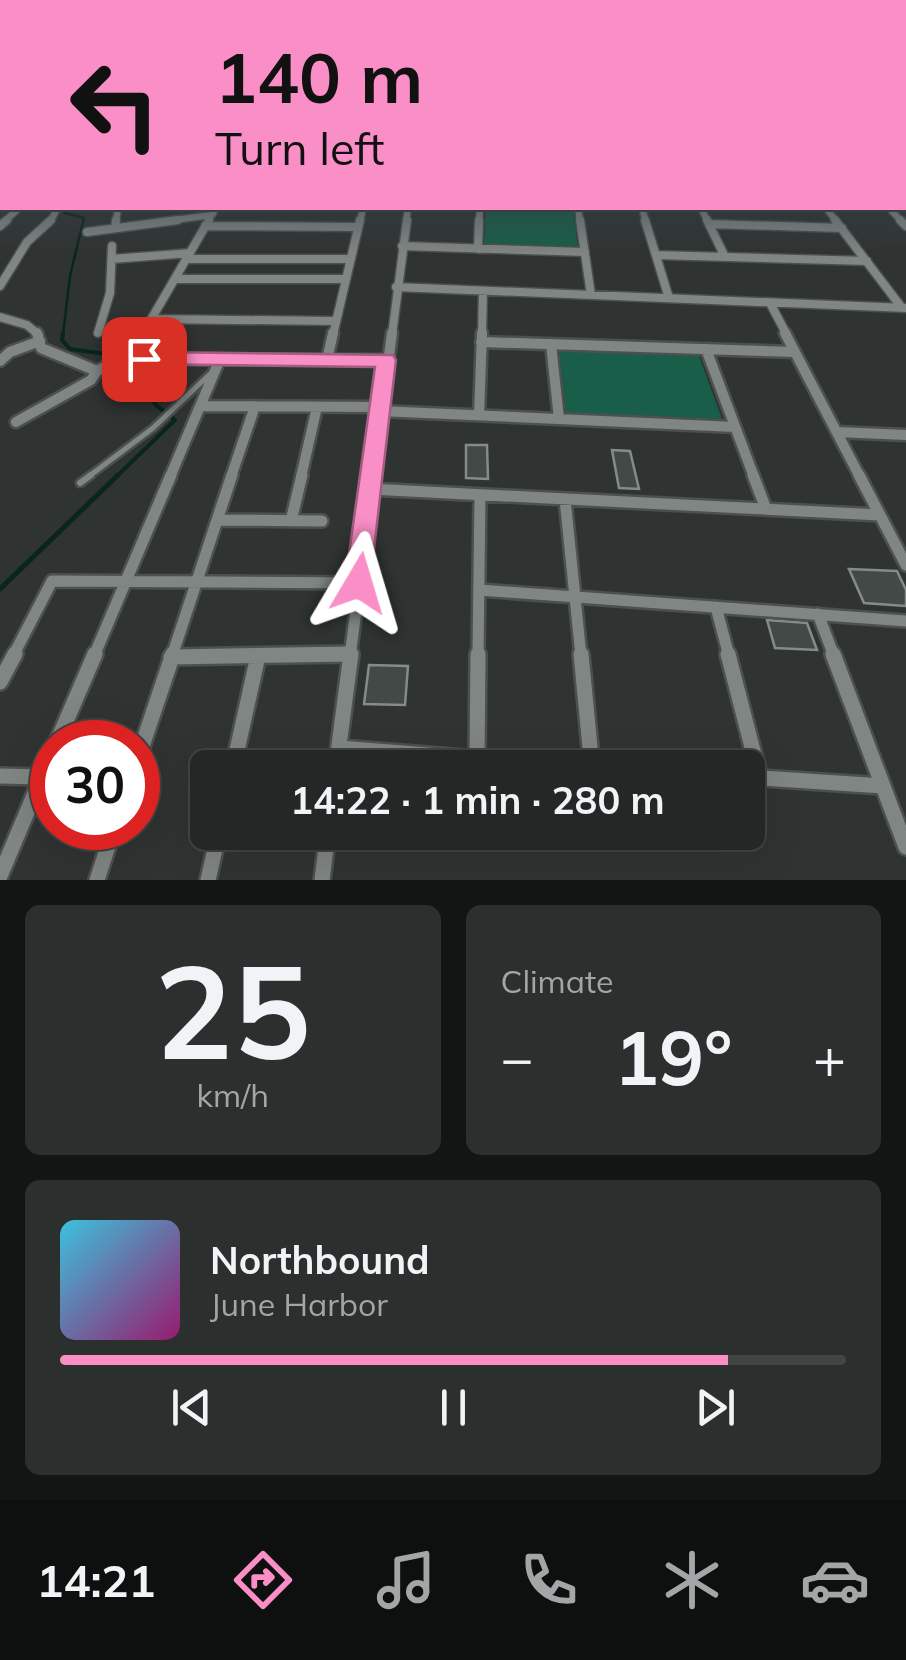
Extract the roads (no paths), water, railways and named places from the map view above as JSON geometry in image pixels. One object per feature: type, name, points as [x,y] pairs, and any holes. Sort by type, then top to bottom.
[{"type":"street","points":[[114,228],[118,210]]},
{"type":"street","points":[[327,360],[362,210]]},
{"type":"street","points":[[362,750],[339,748],[408,210]]},
{"type":"street","points":[[478,248],[480,210]]},
{"type":"street","points":[[578,210],[592,295]]},
{"type":"street","points":[[643,210],[669,298]]},
{"type":"street","points":[[703,210],[725,257]]},
{"type":"street","points":[[828,210],[904,308]]},
{"type":"street","points":[[0,286],[27,242],[48,226],[56,211]]},
{"type":"street","points":[[87,232],[214,211]]},
{"type":"street","points":[[16,422],[127,355],[214,211]]},
{"type":"street","points":[[710,224],[842,228]]},
{"type":"street","points":[[206,226],[358,226]]},
{"type":"street","points":[[98,333],[110,293],[112,246]]},
{"type":"street","points":[[402,246],[585,252]]},
{"type":"street","points":[[656,255],[867,262]]},
{"type":"street","points":[[112,259],[351,259]]},
{"type":"street","points":[[174,279],[346,280]]},
{"type":"street","points":[[396,287],[904,308]]},
{"type":"street","points":[[479,415],[483,291]]},
{"type":"street","points":[[770,302],[906,565]]},
{"type":"street","points":[[0,318],[27,325],[39,334],[41,348],[55,356],[97,371]]},
{"type":"street","points":[[151,320],[336,321]]},
{"type":"street","points":[[0,361],[10,352],[40,341]]},
{"type":"street","points":[[481,342],[796,352]]},
{"type":"street","points":[[551,344],[560,419]]},
{"type":"street","points":[[706,350],[766,510]]},
{"type":"street","points":[[127,355],[218,364],[386,360]]},
{"type":"street","points":[[66,720],[218,364]]},
{"type":"street","points":[[200,406],[380,409],[735,426]]},
{"type":"street","points":[[150,720],[255,406]]},
{"type":"street","points":[[292,521],[317,407]]},
{"type":"street","points":[[836,432],[906,434]]},
{"type":"street","points":[[370,489],[880,515]]},
{"type":"street","points":[[477,750],[480,494]]},
{"type":"street","points":[[565,499],[590,750]]},
{"type":"street","points":[[217,520],[322,521]]},
{"type":"street","points":[[0,682],[52,581],[359,583]]},
{"type":"street","points":[[479,590],[906,620]]},
{"type":"street","points":[[716,607],[748,750]]},
{"type":"street","points":[[818,614],[906,846]]},
{"type":"street","points":[[171,657],[350,654]]},
{"type":"street","points":[[237,750],[258,656]]},
{"type":"street","points":[[0,776],[30,777]]},
{"type":"street","points":[[765,779],[883,786]]},
{"type":"street","points":[[0,876],[30,805]]},
{"type":"street","points":[[97,880],[107,850]]},
{"type":"street","points":[[208,880],[215,850]]},
{"type":"street","points":[[322,880],[326,850]]},
{"type":"lane","points":[[80,483],[153,428],[218,364]]},
{"type":"waterway","points":[[63,335],[70,276],[84,218],[64,210]]},
{"type":"waterway","points":[[63,333],[62,340],[70,349],[113,355],[157,406],[175,420],[116,477]]},
{"type":"waterway","points":[[0,589],[118,475]]}]
